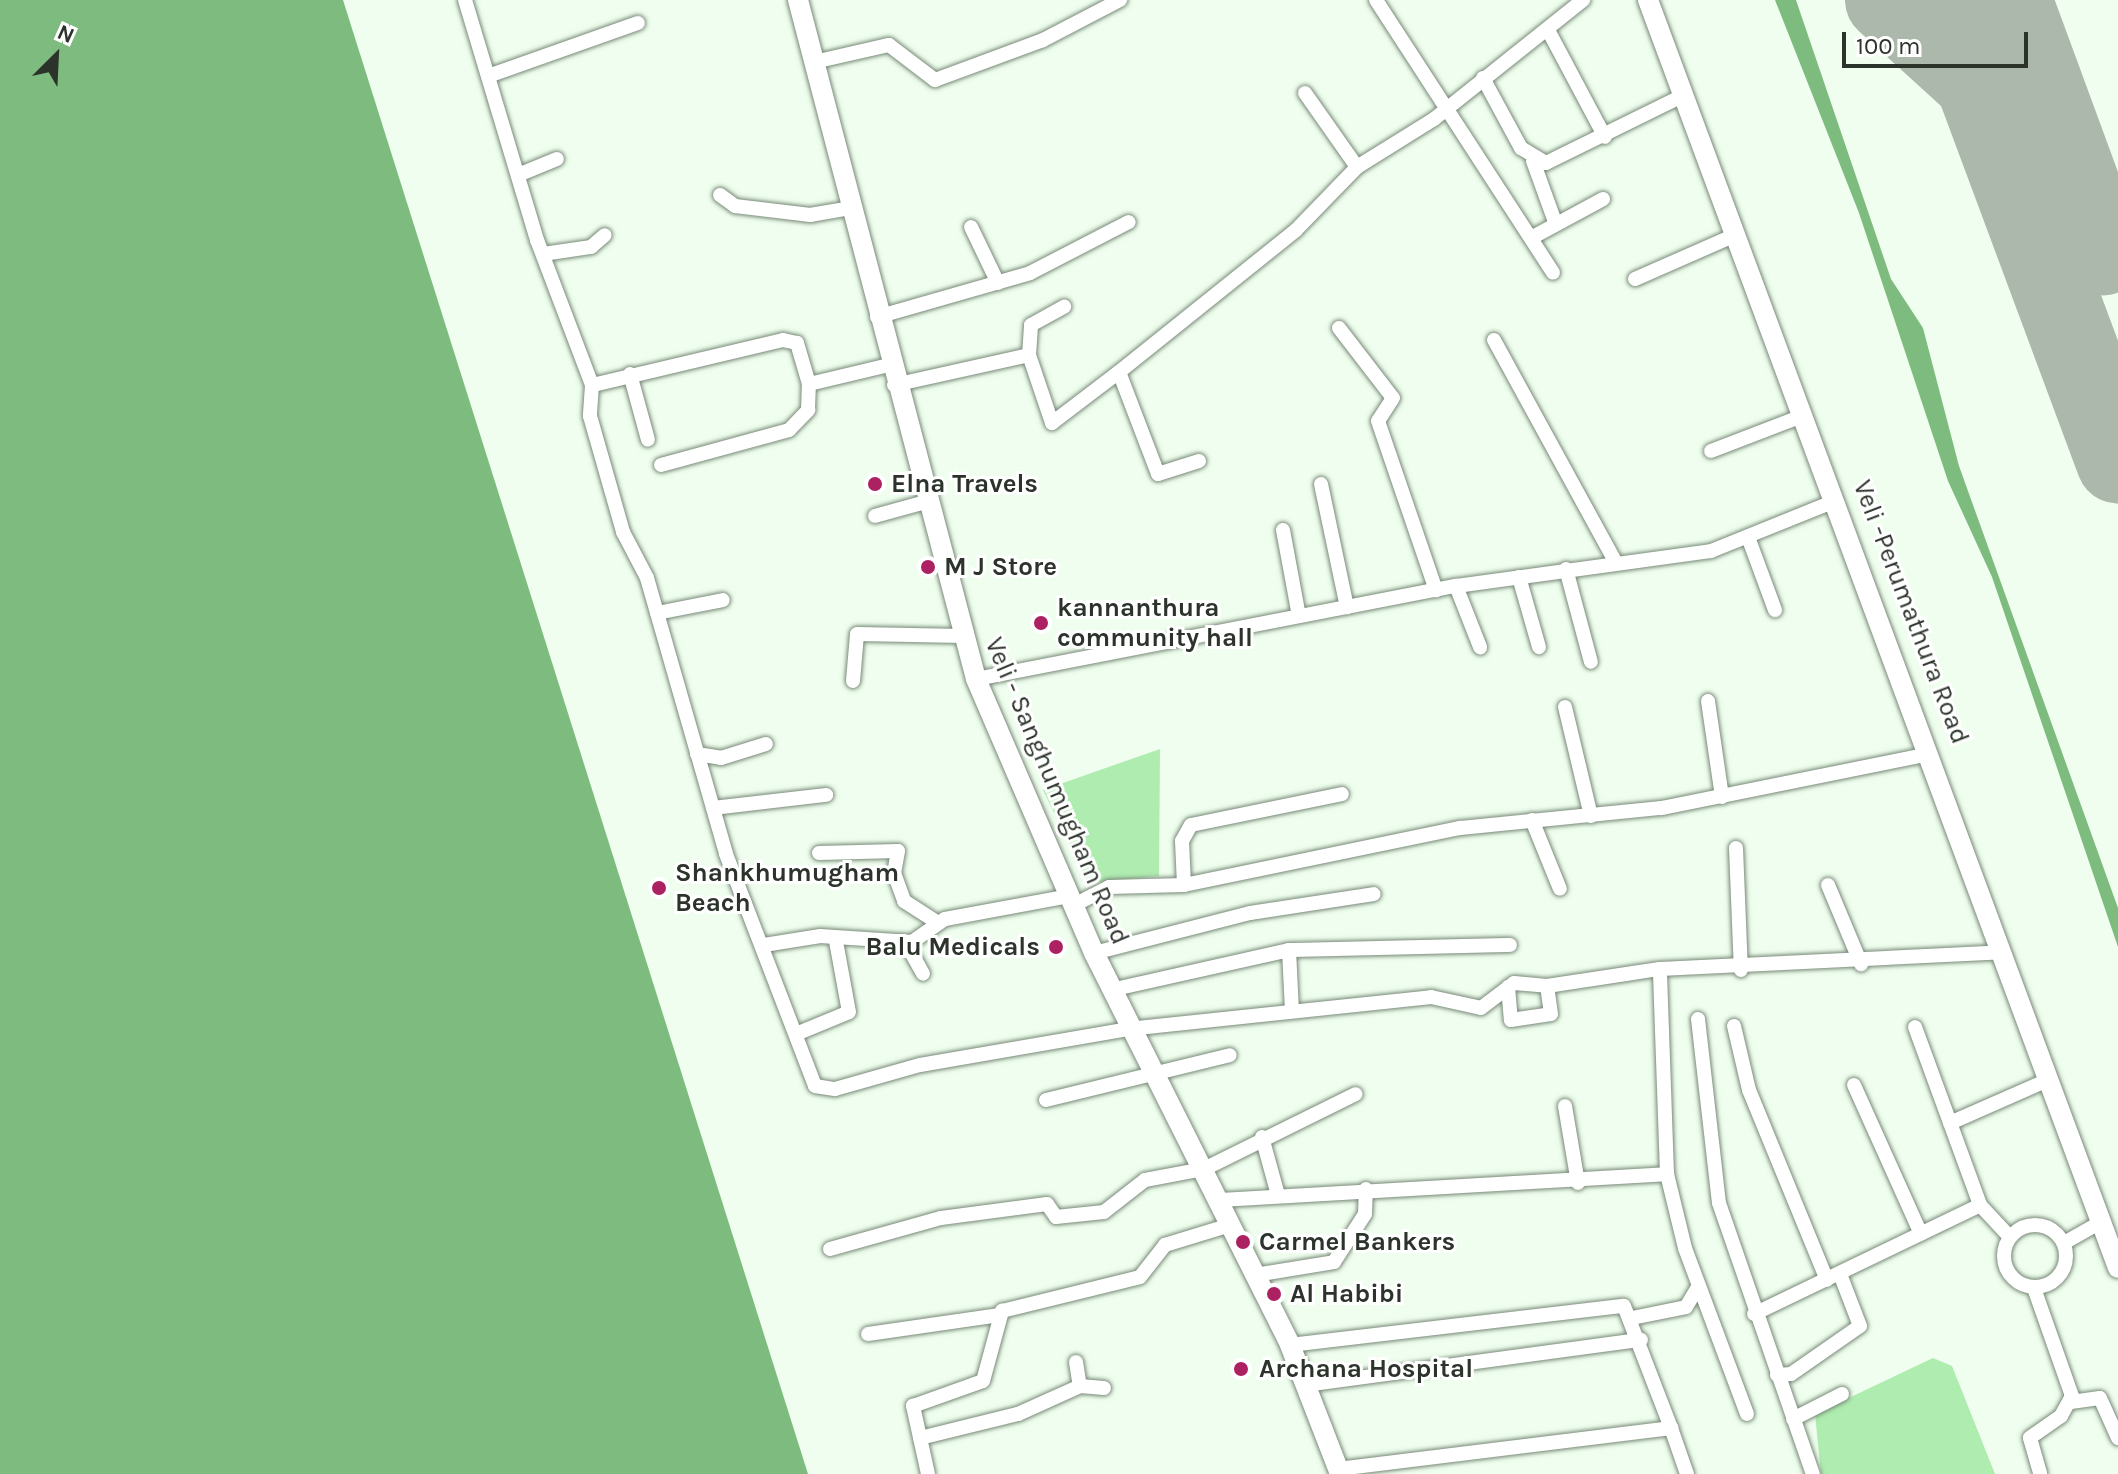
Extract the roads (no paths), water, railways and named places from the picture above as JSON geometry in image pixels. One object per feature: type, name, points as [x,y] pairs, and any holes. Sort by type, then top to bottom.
[{"type":"main road","name":"Veli - Sanghumugham Road","points":[[798,0],[894,385],[976,679],[1094,953],[1115,989],[1290,1345],[1339,1472]]},
{"type":"main road","points":[[1648,0],[1797,418],[2003,952],[2118,1268]]},
{"type":"main road","name":"Veli -Perumathura Road","points":[[1661,0],[2118,1240]]},
{"type":"street","points":[[465,0],[543,254],[592,385],[593,430],[657,613],[713,808],[815,1086],[835,1089],[920,1065],[1136,1031],[1292,1011],[1431,997],[1481,1008],[1508,987],[1547,986],[1660,969],[1741,970],[2003,952]]},
{"type":"street","points":[[814,62],[889,45],[935,80],[1043,40],[1120,0]]},
{"type":"street","points":[[1376,0],[1553,273]]},
{"type":"street","points":[[1064,307],[1031,325],[1029,355],[1052,423],[1296,230],[1357,167],[1447,108],[1583,0]]},
{"type":"street","points":[[488,76],[638,23]]},
{"type":"street","points":[[1548,30],[1605,137]]},
{"type":"street","points":[[1483,78],[1533,161],[1554,219]]},
{"type":"street","points":[[1305,93],[1357,167]]},
{"type":"street","points":[[1533,161],[1546,163],[1605,137],[1684,95]]},
{"type":"street","points":[[518,175],[557,159]]},
{"type":"street","points":[[720,195],[735,206],[810,215],[851,208]]},
{"type":"street","points":[[1531,238],[1554,219],[1603,199]]},
{"type":"street","points":[[877,317],[998,283],[1095,245],[1129,222]]},
{"type":"street","points":[[971,227],[998,283]]},
{"type":"street","points":[[543,254],[591,247],[605,235]]},
{"type":"street","points":[[1635,279],[1733,236]]},
{"type":"street","points":[[1339,328],[1393,398],[1378,421],[1436,590]]},
{"type":"street","points":[[592,385],[791,340],[809,384],[808,410],[789,430],[661,465]]},
{"type":"street","points":[[1494,340],[1616,563]]},
{"type":"street","points":[[894,385],[1029,355]]},
{"type":"street","points":[[809,384],[889,365]]},
{"type":"street","points":[[1119,372],[1158,474],[1199,461]]},
{"type":"street","points":[[630,374],[648,440]]},
{"type":"street","points":[[1711,451],[1797,418]]},
{"type":"street","points":[[1321,484],[1347,607]]},
{"type":"street","points":[[875,516],[926,502]]},
{"type":"street","points":[[976,679],[1456,586],[1711,551],[1830,503]]},
{"type":"street","points":[[1283,530],[1299,616]]},
{"type":"street","points":[[1748,537],[1775,610]]},
{"type":"street","points":[[1566,569],[1591,662]]},
{"type":"street","points":[[1519,577],[1539,647]]},
{"type":"street","points":[[1456,586],[1480,647]]},
{"type":"street","points":[[657,613],[723,600]]},
{"type":"street","points":[[853,681],[857,634],[964,636]]},
{"type":"street","points":[[1708,701],[1722,797]]},
{"type":"street","points":[[1565,707],[1591,816]]},
{"type":"street","points":[[697,754],[721,758],[766,744]]},
{"type":"street","points":[[764,945],[820,936],[836,941],[906,943],[938,923],[1072,900],[1109,887],[1184,885],[1351,846],[1722,797],[1926,755]]},
{"type":"street","points":[[1184,885],[1182,841],[1191,825],[1342,794]]},
{"type":"street","points":[[713,808],[826,795]]},
{"type":"street","points":[[1532,820],[1560,889]]},
{"type":"street","points":[[1736,848],[1741,970]]},
{"type":"street","points":[[819,853],[898,851],[894,873],[904,901],[938,923]]},
{"type":"street","points":[[1828,885],[1861,964]]},
{"type":"street","points":[[1094,953],[1250,913],[1374,894]]},
{"type":"street","points":[[796,1034],[849,1012],[836,941]]},
{"type":"street","points":[[906,943],[923,974]]},
{"type":"street","points":[[1115,989],[1289,950],[1510,945]]},
{"type":"street","points":[[1289,950],[1292,1011]]},
{"type":"street","points":[[1660,969],[1667,1174],[1698,1287],[1747,1414]]},
{"type":"street","points":[[1508,987],[1511,1020],[1551,1014],[1547,986]]},
{"type":"street","points":[[1698,1019],[1711,1162],[1754,1314],[1813,1474]]},
{"type":"street","points":[[1734,1026],[1749,1090],[1833,1277],[1860,1326],[1802,1359],[1805,1364],[1791,1374],[1777,1375]]},
{"type":"street","points":[[1915,1027],[1980,1205],[2007,1234],[2010,1266],[2035,1291],[2071,1402]]},
{"type":"street","points":[[1046,1100],[1158,1077],[1230,1055]]},
{"type":"street","points":[[1950,1123],[2050,1079]]},
{"type":"street","points":[[1854,1085],[1921,1234]]},
{"type":"street","points":[[830,1249],[941,1218],[1047,1204],[1056,1217],[1104,1212],[1145,1180],[1204,1169],[1262,1137],[1356,1094]]},
{"type":"street","points":[[1565,1106],[1578,1183]]},
{"type":"street","points":[[1262,1137],[1278,1195]]},
{"type":"street","points":[[1219,1200],[1366,1189],[1578,1183],[1667,1174]]},
{"type":"street","points":[[1255,1275],[1334,1262],[1365,1214],[1366,1189]]},
{"type":"street","points":[[1754,1314],[1980,1205]]},
{"type":"street","points":[[2064,1243],[2101,1222]]},
{"type":"street","points":[[868,1334],[1000,1315],[1014,1305],[1140,1277],[1165,1245],[1230,1225]]},
{"type":"street","points":[[2007,1234],[2029,1225],[2064,1243]]},
{"type":"street","points":[[2035,1291],[2061,1277],[2064,1243]]},
{"type":"street","points":[[1632,1318],[1686,1307],[1698,1287]]},
{"type":"street","points":[[1290,1345],[1551,1310],[1617,1306],[1632,1318],[1687,1474]]},
{"type":"street","points":[[928,1474],[913,1406],[983,1381],[1000,1315]]},
{"type":"street","points":[[1306,1385],[1641,1340]]},
{"type":"street","points":[[1076,1362],[1080,1386]]},
{"type":"street","points":[[920,1438],[1018,1414],[1080,1386],[1104,1388]]},
{"type":"street","points":[[1793,1419],[1842,1394]]},
{"type":"street","points":[[2040,1474],[2030,1438],[2071,1402],[2100,1398],[2118,1438]]},
{"type":"street","points":[[1339,1472],[1671,1428]]},
{"type":"place","name":"Elna Travels","points":[[875,484]]},
{"type":"place","name":"M J Store","points":[[928,567]]},
{"type":"place","name":"kannanthura community hall","points":[[1041,623]]},
{"type":"place","name":"Shankhumugham Beach","points":[[659,888]]},
{"type":"place","name":"Balu Medicals","points":[[1056,947]]},
{"type":"place","name":"Carmel Bankers","points":[[1243,1242]]},
{"type":"place","name":"Al Habibi","points":[[1274,1294]]},
{"type":"place","name":"Archana Hospital","points":[[1241,1369]]}]
